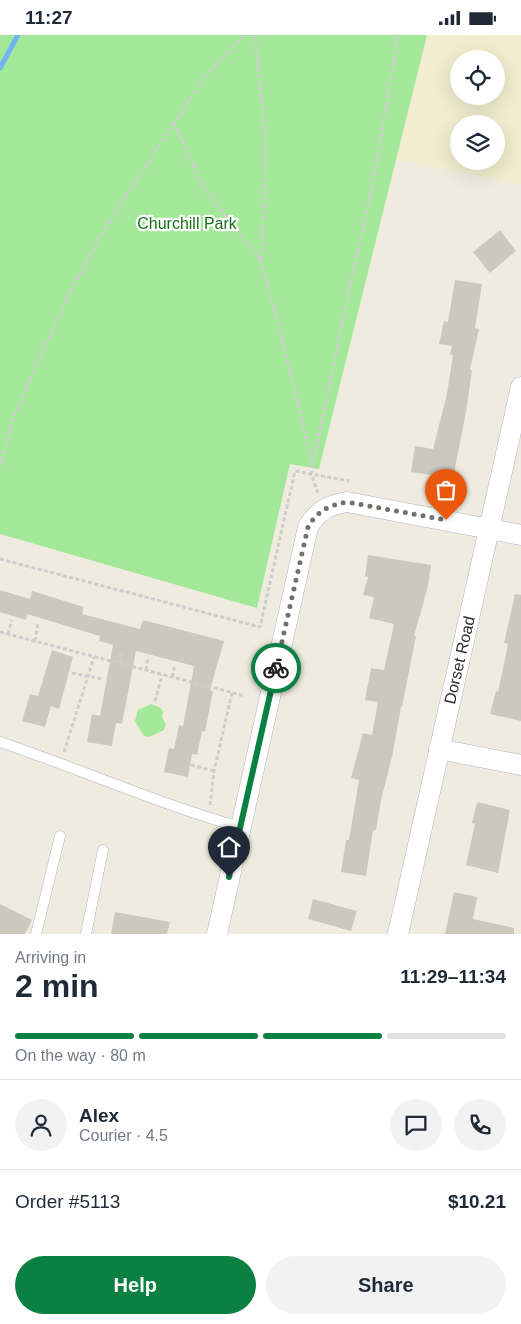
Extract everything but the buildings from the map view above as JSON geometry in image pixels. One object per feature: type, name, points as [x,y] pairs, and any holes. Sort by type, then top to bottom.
[{"type":"street","name":"Dorset Road","points":[[398,934],[521,387]]},
{"type":"street","points":[[217,934],[305,537],[312,519],[325,508],[347,502],[521,535]]},
{"type":"street","points":[[439,749],[521,765]]},
{"type":"lane","points":[[0,741],[208,818],[240,827]]},
{"type":"lane","points":[[36,934],[60,836]]},
{"type":"lane","points":[[86,934],[103,850]]},
{"type":"path","points":[[0,466],[14,415],[73,286],[110,220],[202,81],[244,35]]},
{"type":"path","points":[[254,35],[265,145],[261,261],[313,466]]},
{"type":"path","points":[[318,493],[311,474],[351,282],[372,194],[398,35]]},
{"type":"path","points":[[174,123],[207,193],[261,261]]},
{"type":"path","points":[[0,559],[260,627],[295,471],[349,481]]},
{"type":"path","points":[[8,634],[12,620]]},
{"type":"path","points":[[35,641],[38,623]]},
{"type":"path","points":[[0,632],[245,696]]},
{"type":"path","points":[[118,663],[122,651]]},
{"type":"path","points":[[61,762],[94,657]]},
{"type":"path","points":[[146,671],[148,657]]},
{"type":"path","points":[[172,677],[175,665]]},
{"type":"path","points":[[72,673],[102,679]]},
{"type":"path","points":[[155,701],[162,675]]},
{"type":"path","points":[[208,818],[214,771],[232,693]]},
{"type":"path","points":[[190,765],[214,771]]},
{"type":"shaded area","points":[[427,35],[521,35],[521,184],[397,160]]},
{"type":"green space","name":"Churchill Park","points":[[0,35],[427,35],[319,469],[290,464],[257,608],[0,534]]},
{"type":"green space","points":[[151,704],[161,708],[163,712],[162,718],[166,724],[164,730],[149,737],[144,736],[135,721],[138,710]]},
{"type":"waterway","points":[[0,68],[18,35]]},
{"type":"way so far","points":[[276,668],[308,527],[318,513],[332,505],[347,502],[446,520]]},
{"type":"route","points":[[229,877],[276,668]]}]
